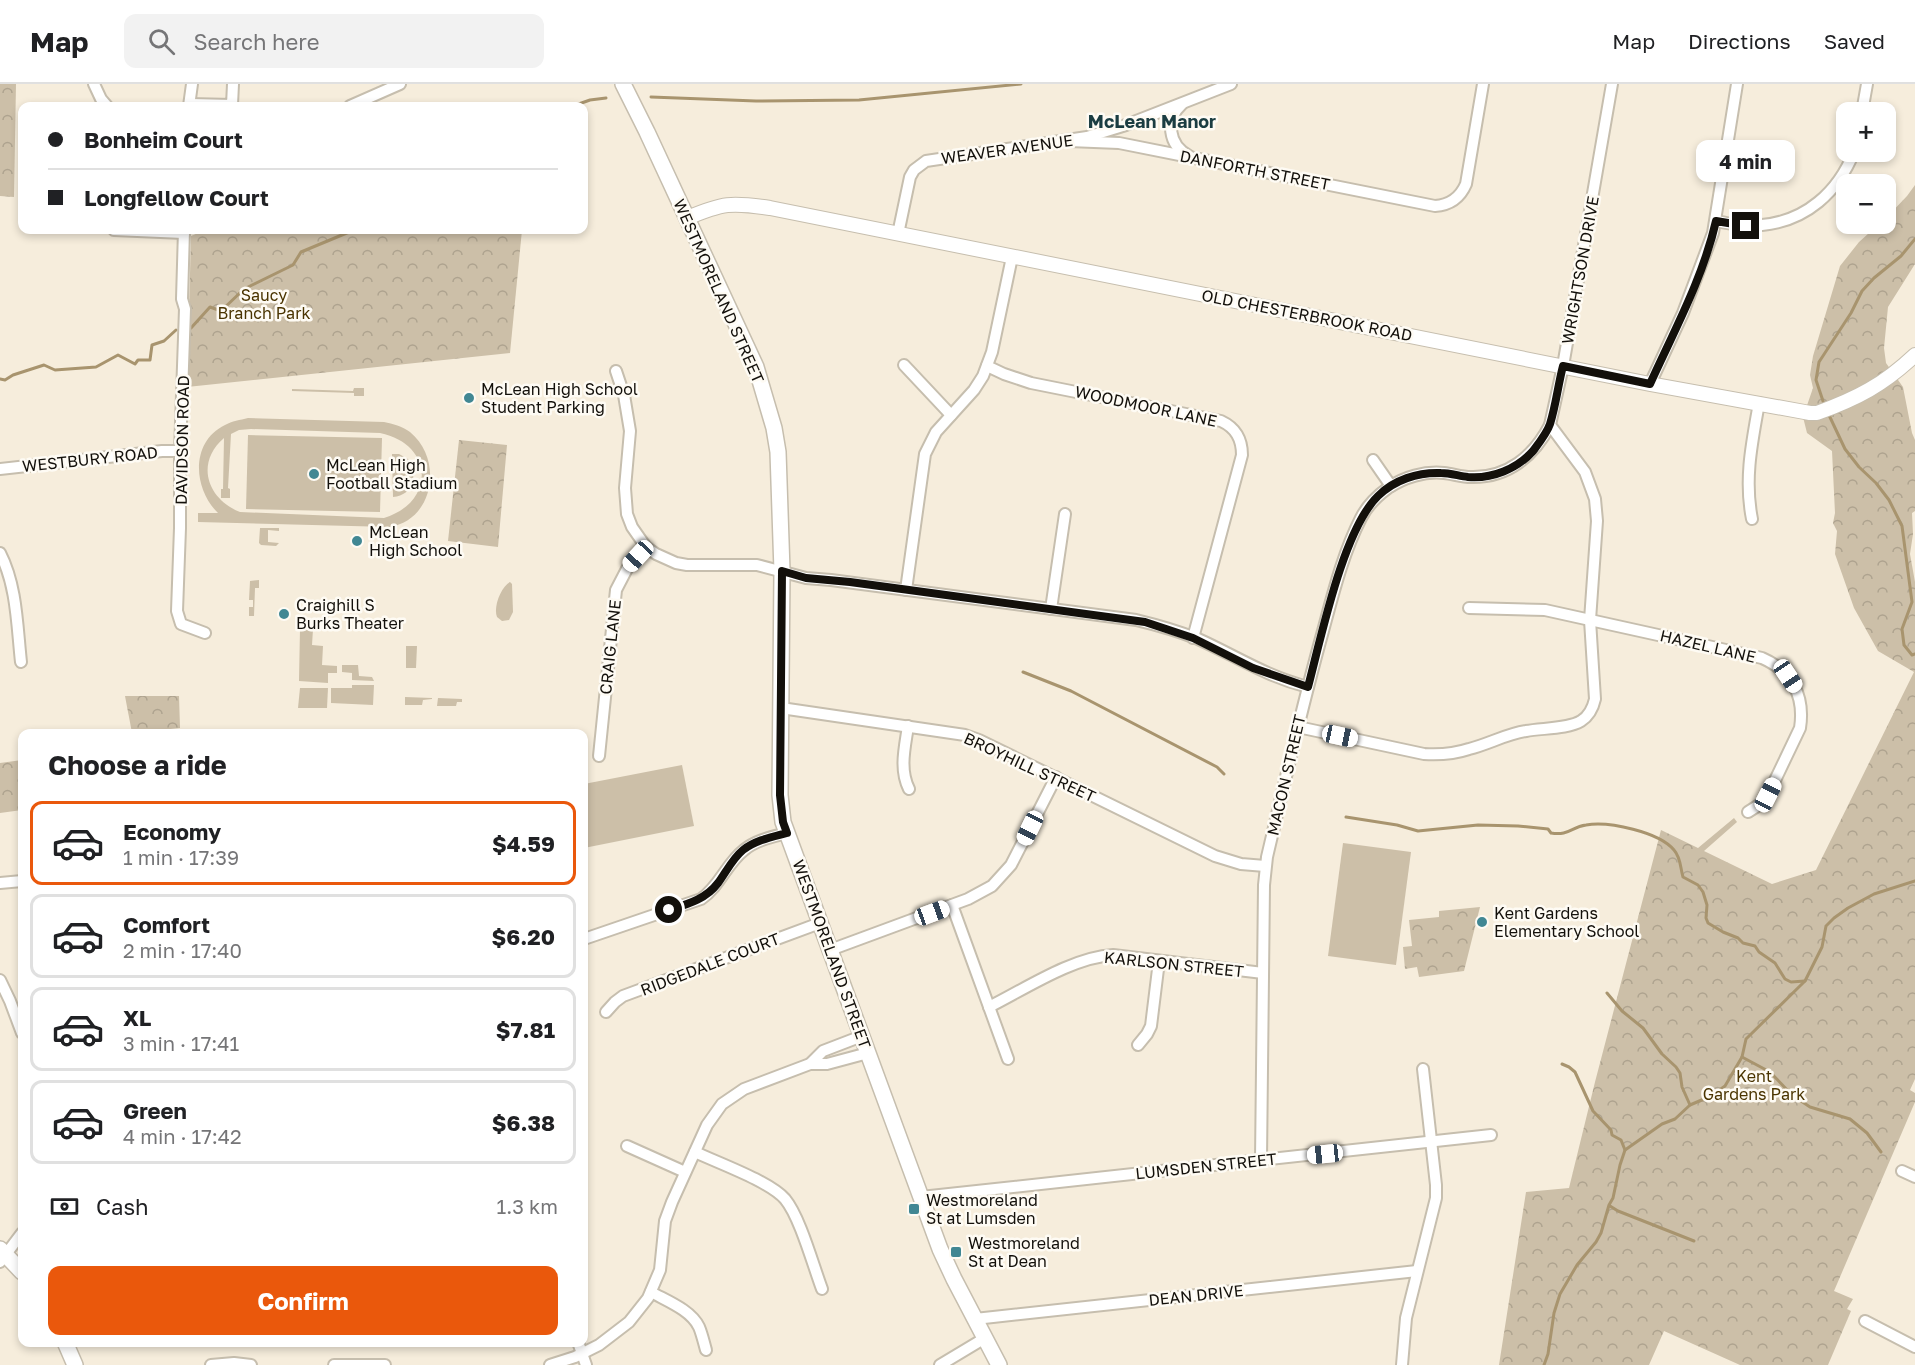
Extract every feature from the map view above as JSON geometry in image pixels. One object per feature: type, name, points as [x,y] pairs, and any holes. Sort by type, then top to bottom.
[{"type":"main road","name":"WESTMORELAND STREET","points":[[623,84],[756,366],[767,400],[778,452],[782,571],[780,795],[783,822],[946,1263],[999,1365]]},
{"type":"main road","points":[[2,1255],[18,1269]]},
{"type":"main road","points":[[67,1347],[75,1365]]},
{"type":"street","points":[[94,84],[104,102]]},
{"type":"street","points":[[189,102],[192,84]]},
{"type":"street","points":[[232,102],[233,84]]},
{"type":"street","name":"WEAVER AVENUE","points":[[898,234],[910,177],[914,170],[926,161],[1069,141],[1104,133],[1231,84]]},
{"type":"street","name":"DANFORTH STREET","points":[[1069,141],[1119,143],[1440,206],[1458,198],[1466,184],[1484,84]]},
{"type":"street","name":"WRIGHTSON DRIVE","points":[[1550,425],[1563,366],[1612,84]]},
{"type":"street","points":[[1650,384],[1692,291],[1716,221],[1737,84]]},
{"type":"street","points":[[1864,102],[1867,84]]},
{"type":"street","points":[[358,102],[394,85]]},
{"type":"street","points":[[1185,102],[1174,115],[1171,130],[1177,147],[1192,158]]},
{"type":"street","points":[[1716,221],[1761,226],[1805,212],[1830,192],[1849,162]]},
{"type":"street","name":"OLD CHESTERBROOK ROAD","points":[[687,218],[728,203],[740,203],[1650,384],[1817,413],[1840,405],[1876,387],[1894,375],[1915,355]]},
{"type":"street","name":"DAVIDSON ROAD","points":[[184,234],[182,299],[185,321],[180,451],[178,618],[181,624],[205,633]]},
{"type":"street","points":[[906,590],[925,454],[936,432],[974,390],[987,366],[993,352],[1012,257]]},
{"type":"street","points":[[904,365],[951,415]]},
{"type":"street","name":"WOODMOOR LANE","points":[[987,366],[1022,381],[1221,421],[1234,430],[1242,444],[1242,455],[1193,638]]},
{"type":"street","points":[[616,371],[624,395],[630,431],[625,488],[627,514],[638,537],[656,554],[687,565],[757,565],[806,578],[1136,620],[1170,629],[1253,668],[1308,687]]},
{"type":"street","points":[[1752,519],[1748,469],[1759,403]]},
{"type":"street","points":[[1298,728],[1424,754],[1440,754],[1470,749],[1503,736],[1525,731],[1574,724],[1582,721],[1588,715],[1595,699],[1590,620],[1597,521],[1595,499],[1585,472],[1550,425]]},
{"type":"street","name":"MACON STREET","points":[[1261,1160],[1265,866],[1308,687],[1340,574],[1356,528],[1368,507],[1391,486],[1414,476],[1428,473],[1469,477],[1497,474],[1530,455],[1550,425]]},
{"type":"street","name":"WESTBURY ROAD","points":[[0,469],[180,451]]},
{"type":"street","points":[[1373,460],[1391,486]]},
{"type":"street","points":[[1051,609],[1065,514]]},
{"type":"street","name":"CRAIG LANE","points":[[599,756],[616,590],[629,565],[646,547]]},
{"type":"street","points":[[0,553],[10,577],[13,592],[21,662]]},
{"type":"street","name":"HAZEL LANE","points":[[1469,608],[1545,610],[1762,658],[1771,662],[1788,676],[1800,696],[1802,718],[1800,728],[1768,795],[1762,803],[1748,812]]},
{"type":"street","name":"BROYHILL STREET","points":[[781,708],[953,732],[979,740],[1215,856],[1241,864],[1265,866]]},
{"type":"street","points":[[1588,715],[1598,722]]},
{"type":"street","points":[[908,726],[903,766],[909,789]]},
{"type":"street","points":[[830,950],[981,893],[1002,877],[1022,846],[1056,777]]},
{"type":"street","points":[[588,938],[701,898],[713,889],[742,851],[758,841],[787,833]]},
{"type":"street","points":[[0,883],[18,881]]},
{"type":"street","points":[[952,905],[1008,1059]]},
{"type":"street","name":"RIDGEDALE COURT","points":[[606,1012],[623,996],[820,923]]},
{"type":"street","name":"KARLSON STREET","points":[[989,1007],[1087,959],[1113,955],[1263,973]]},
{"type":"street","points":[[1138,1046],[1151,1026],[1159,961]]},
{"type":"street","points":[[0,980],[18,1022]]},
{"type":"street","points":[[810,1064],[824,1051],[862,1036]]},
{"type":"street","points":[[550,1365],[584,1360],[629,1322],[641,1308],[660,1270],[665,1221],[694,1152],[713,1115],[733,1095],[810,1064],[828,1064],[868,1053]]},
{"type":"street","points":[[1402,1365],[1406,1318],[1436,1198],[1424,1069]]},
{"type":"street","name":"LUMSDEN STREET","points":[[921,1197],[1491,1135]]},
{"type":"street","points":[[627,1146],[686,1172]]},
{"type":"street","points":[[694,1152],[768,1186],[785,1200],[794,1214],[822,1289]]},
{"type":"street","points":[[1902,1171],[1915,1177]]},
{"type":"street","points":[[2,1255],[18,1237]]},
{"type":"street","name":"DEAN DRIVE","points":[[975,1319],[1417,1271]]},
{"type":"street","points":[[651,1292],[688,1313],[699,1328],[706,1350]]},
{"type":"street","points":[[1865,1321],[1915,1347]]},
{"type":"street","points":[[940,1365],[985,1338]]},
{"type":"street","points":[[211,1365],[238,1363],[251,1365]]},
{"type":"street","points":[[334,1365],[385,1365]]},
{"type":"green space","points":[[0,84],[16,84],[14,197],[0,196]]},
{"type":"green space","name":"Kent Gardens Park","points":[[1915,185],[1915,264],[1888,307],[1884,348],[1886,363],[1903,387],[1915,440],[1915,511],[1912,513],[1913,534],[1910,554],[1915,582],[1915,1079],[1910,1090],[1915,1093],[1915,1102],[1834,1291],[1853,1299],[1847,1309],[1851,1311],[1828,1365],[1740,1365],[1664,1331],[1649,1365],[1499,1365],[1526,1192],[1569,1188],[1661,830],[1698,848],[1734,818],[1737,822],[1704,851],[1772,884],[1816,870],[1914,672],[1878,651],[1854,608],[1835,554],[1837,531],[1833,523],[1835,513],[1832,451],[1807,433],[1803,417],[1813,388],[1810,375],[1813,356],[1840,266],[1868,234],[1896,234],[1896,208]]},
{"type":"green space","name":"Saucy Branch Park","points":[[196,234],[522,234],[510,353],[187,387],[191,236]]},
{"type":"green space","points":[[354,388],[364,388],[364,396],[354,396],[354,393],[292,391],[292,389],[353,391]]},
{"type":"green space","points":[[248,418],[384,422],[401,427],[410,432],[427,457],[430,472],[425,501],[417,513],[405,522],[390,527],[198,522],[198,513],[218,513],[204,492],[200,479],[201,454],[206,443],[225,425]],"holes":[[[239,430],[380,433],[398,439],[411,449],[419,461],[422,474],[420,487],[413,500],[401,510],[384,518],[240,512],[220,498],[209,479],[210,458],[224,438],[221,498],[230,498],[228,488],[231,434]]]},
{"type":"green space","name":"McLean High Football Stadium","points":[[248,435],[382,438],[380,512],[246,509]]},
{"type":"green space","points":[[459,440],[507,445],[498,547],[448,541]]},
{"type":"green space","points":[[392,454],[399,454],[408,459],[413,471],[410,488],[393,497]]},
{"type":"green space","points":[[260,528],[279,528],[279,531],[268,530],[268,542],[279,543],[276,546],[261,545],[259,543]]},
{"type":"green space","points":[[259,580],[259,588],[255,588],[254,616],[249,616],[249,607],[253,607],[253,600],[249,600],[250,581]]},
{"type":"green space","points":[[510,582],[513,612],[509,620],[502,621],[497,617],[497,603],[504,588]]},
{"type":"green space","points":[[300,629],[313,629],[312,645],[323,646],[322,665],[337,666],[337,673],[328,673],[328,683],[299,681]]},
{"type":"green space","points":[[406,646],[417,646],[416,668],[406,668]]},
{"type":"green space","points":[[342,665],[358,665],[359,676],[372,677],[374,681],[352,680],[352,673],[342,672]]},
{"type":"green space","points":[[352,685],[374,685],[373,705],[331,703],[331,688],[352,688]]},
{"type":"green space","points":[[300,688],[328,688],[327,708],[298,708]]},
{"type":"green space","points":[[125,696],[179,696],[180,728],[131,729]]},
{"type":"green space","points":[[405,697],[432,699],[423,700],[422,705],[405,705]]},
{"type":"green space","points":[[438,698],[462,699],[462,702],[457,702],[456,706],[437,706]]},
{"type":"green space","points":[[18,761],[18,811],[0,813],[0,763]]},
{"type":"green space","points":[[682,765],[694,826],[588,847],[588,783]]},
{"type":"green space","points":[[1343,843],[1411,852],[1396,965],[1328,956]]},
{"type":"green space","points":[[1480,907],[1464,971],[1419,977],[1417,967],[1405,969],[1403,947],[1412,946],[1409,920],[1439,917],[1439,911]]},
{"type":"waterway","points":[[651,97],[756,101],[859,100],[1021,84]]},
{"type":"waterway","points":[[584,102],[606,98]]},
{"type":"waterway","points":[[191,328],[210,307],[221,311],[244,289],[293,265],[301,252],[344,234]]},
{"type":"waterway","points":[[1825,407],[1816,380],[1819,362],[1851,313],[1862,291],[1901,256],[1915,239]]},
{"type":"waterway","points":[[0,379],[5,380],[44,365],[55,370],[96,367],[118,355],[135,364],[138,360],[150,360],[152,345],[164,341],[176,330]]},
{"type":"waterway","points":[[1828,413],[1845,449],[1889,500],[1902,526],[1912,602],[1902,629],[1904,645],[1912,655],[1915,654]]},
{"type":"waterway","points":[[1023,672],[1071,691],[1217,767],[1224,774]]},
{"type":"waterway","points":[[1346,817],[1397,825],[1418,831],[1478,825],[1548,829],[1551,833],[1557,834],[1596,824],[1620,826],[1646,833],[1674,850],[1679,859],[1683,877],[1698,885],[1703,892],[1707,905],[1708,923],[1738,938],[1743,943],[1755,946],[1759,952],[1775,963],[1785,979],[1791,982],[1805,981]]},
{"type":"waterway","points":[[1544,1365],[1560,1294],[1577,1265],[1601,1233],[1613,1198],[1625,1150],[1662,1124],[1675,1119],[1690,1105],[1711,1096],[1725,1086],[1742,1057],[1746,1039],[1805,981],[1822,947],[1826,926],[1834,918],[1874,894],[1915,881]]},
{"type":"waterway","points":[[1607,993],[1622,1011],[1643,1028],[1662,1054],[1676,1067],[1690,1105]]},
{"type":"waterway","points":[[1742,1057],[1770,1072],[1792,1095],[1810,1107],[1850,1119],[1867,1133],[1881,1152]]},
{"type":"waterway","points":[[1562,1064],[1575,1072],[1593,1111],[1611,1130],[1612,1135],[1621,1140],[1625,1150]]},
{"type":"waterway","points":[[1610,1206],[1694,1241]]},
{"type":"place","name":"McLean High School Student Parking","points":[[469,398]]},
{"type":"place","name":"McLean High Football Stadium","points":[[314,474]]},
{"type":"place","name":"McLean High School","points":[[357,541]]},
{"type":"place","name":"Craighill S Burks Theater","points":[[284,614]]},
{"type":"place","name":"Kent Gardens Elementary School","points":[[1482,922]]},
{"type":"place","name":"Westmoreland St at Lumsden","points":[[914,1209]]},
{"type":"place","name":"Westmoreland St at Dean","points":[[956,1252]]},
{"type":"district","name":"McLean Manor","points":[[1152,122]]},
{"type":"route","points":[[669,910],[691,903],[707,894],[718,883],[735,858],[750,845],[787,833],[783,822],[780,795],[782,571],[806,578],[1136,620],[1170,629],[1272,676],[1308,687],[1330,606],[1356,528],[1368,507],[1379,495],[1402,480],[1414,476],[1440,473],[1483,477],[1497,474],[1519,463],[1530,455],[1550,425],[1563,366],[1650,384],[1701,269],[1716,221],[1746,226]]}]
